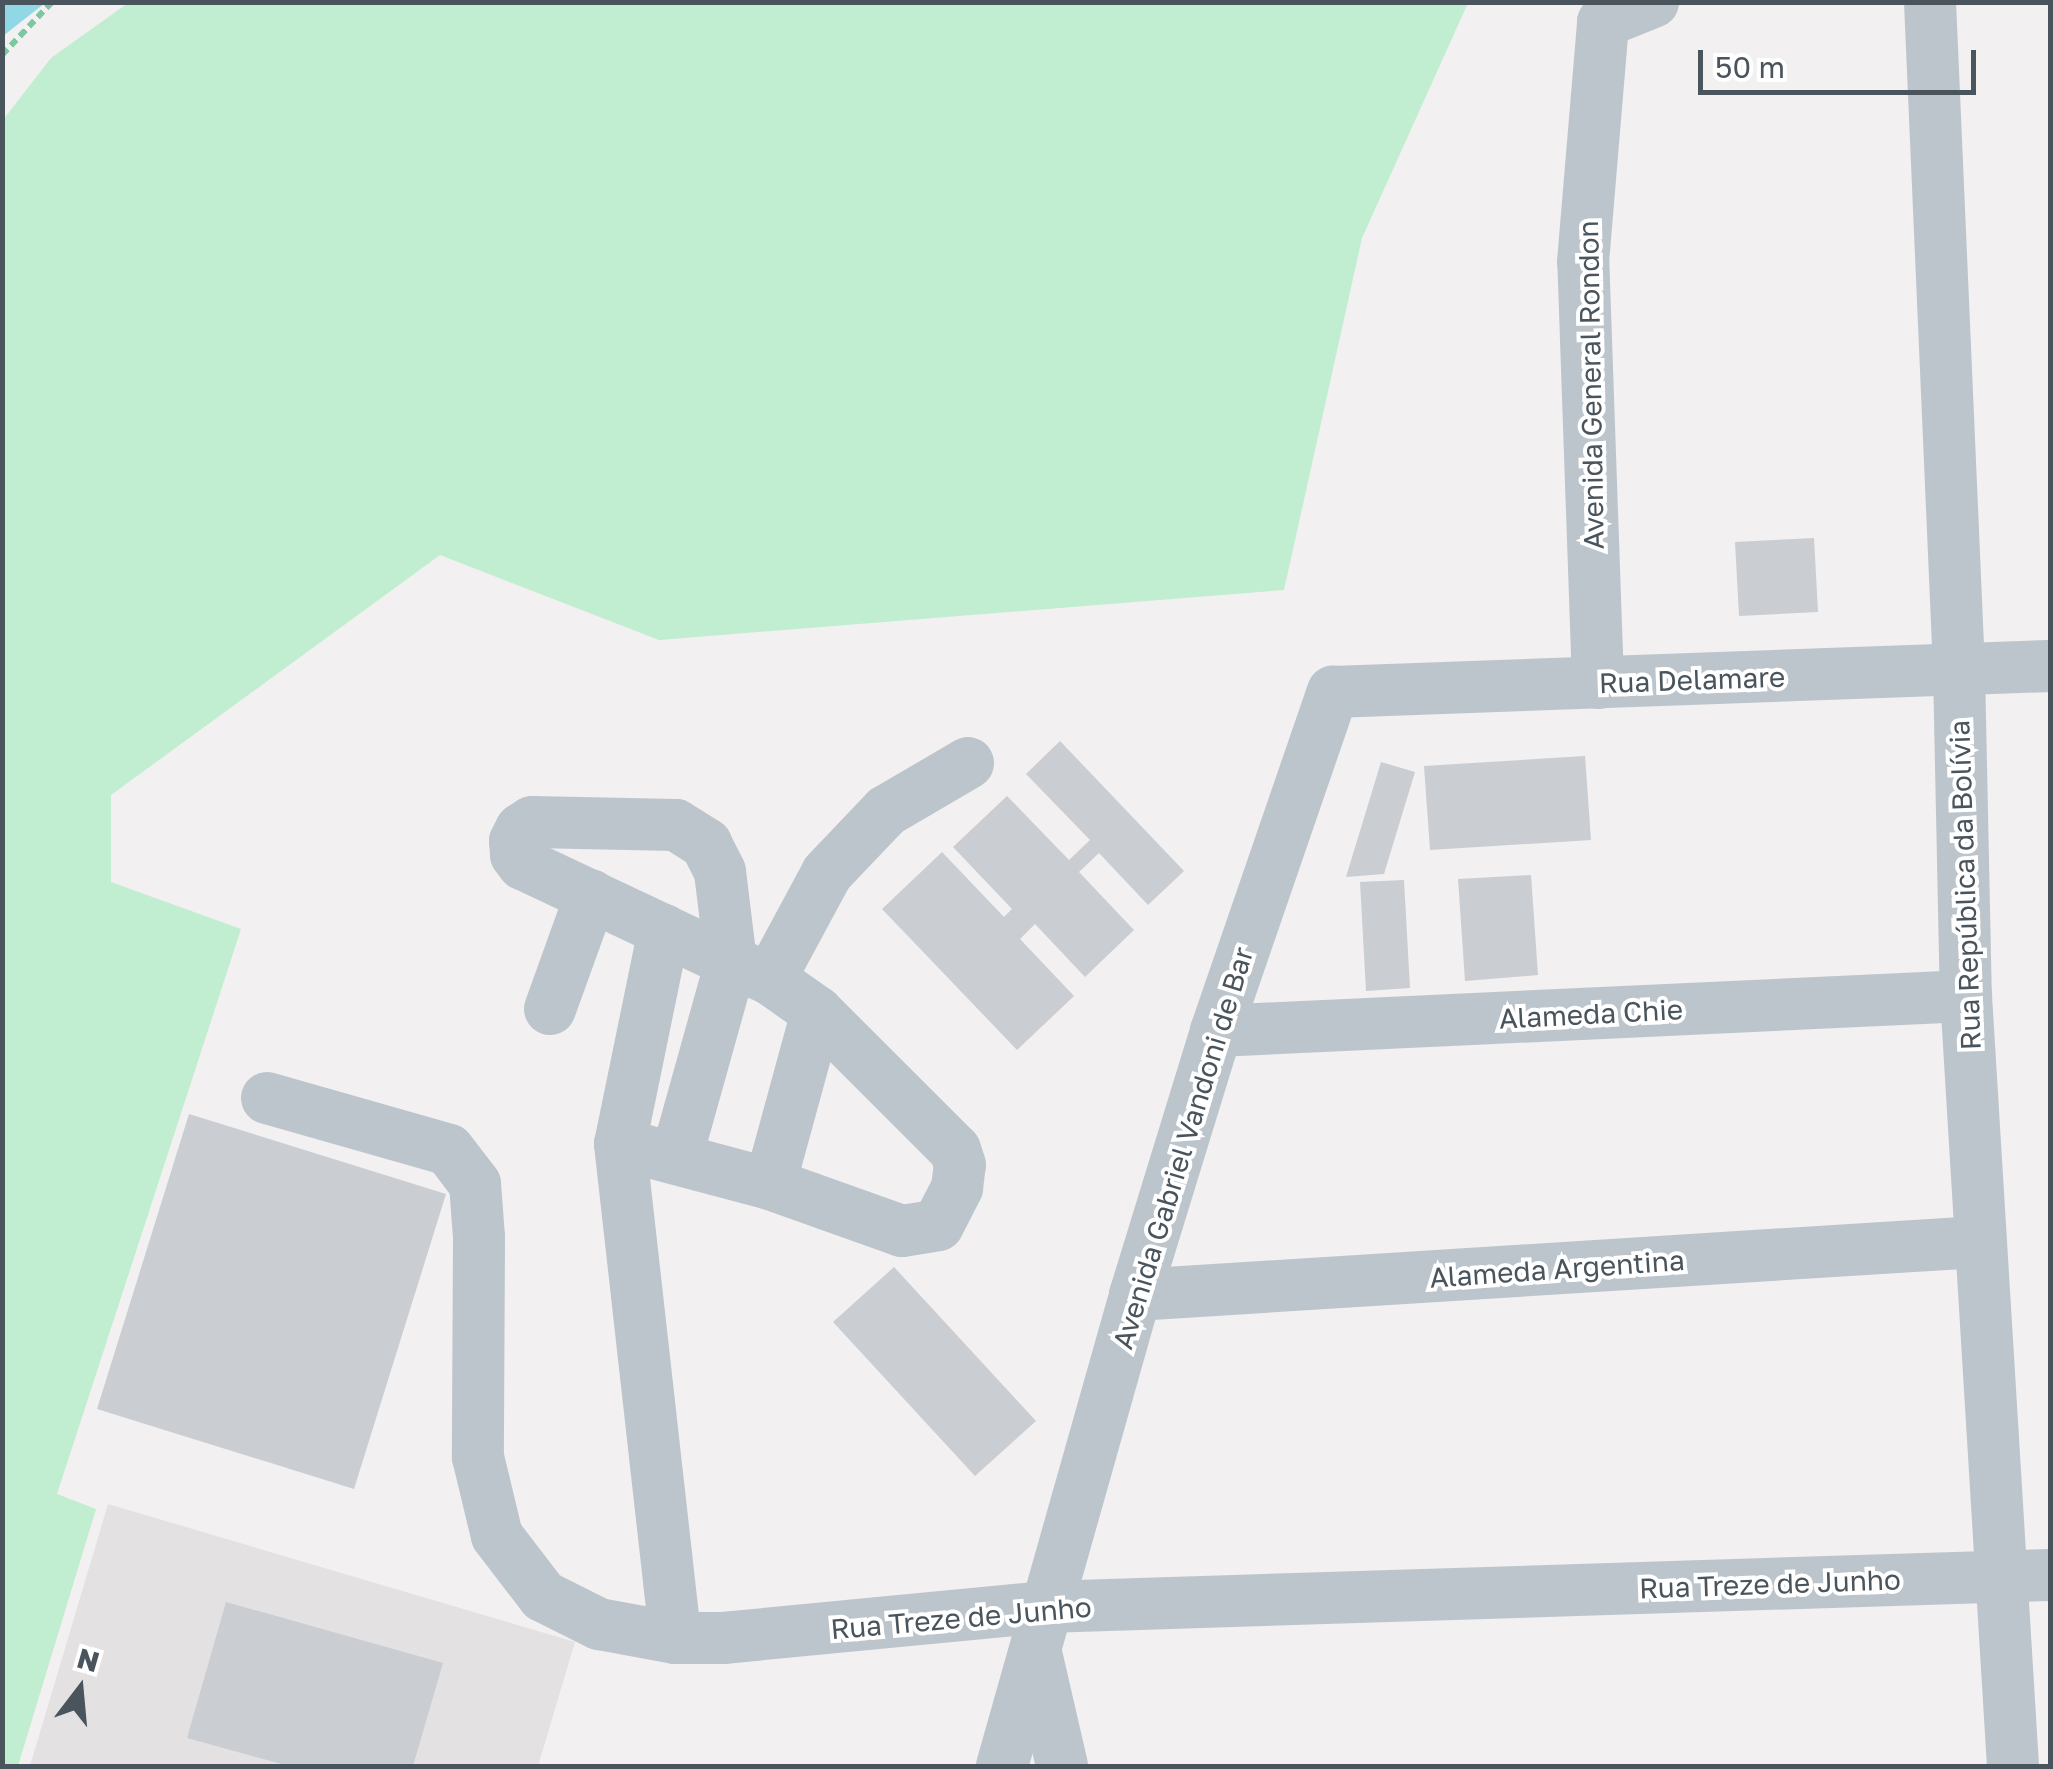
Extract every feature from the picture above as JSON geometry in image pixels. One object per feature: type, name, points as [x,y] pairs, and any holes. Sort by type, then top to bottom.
[{"type":"street","name":"Avenida General Rondon","points":[[1598,683],[1583,262],[1602,22],[1653,2]]},
{"type":"street","name":"Rua República da Bolívia","points":[[1930,2],[1960,670],[1966,996],[1978,1242],[2013,1766]]},
{"type":"street","name":"Rua Delamare","points":[[1333,692],[2050,666]]},
{"type":"street","name":"Avenida Gabriel Vandoni de Bar","points":[[1002,1766],[1135,1296],[1216,1031],[1333,692]]},
{"type":"street","points":[[677,1156],[750,971],[827,873],[886,811],[968,764]]},
{"type":"street","points":[[620,1144],[677,1156],[770,1184],[902,1230],[920,1231],[938,1225],[957,1188],[960,1166],[955,1150],[817,1012],[750,971],[523,864],[516,855],[521,829],[532,822],[676,825],[706,844],[720,872],[750,971]]},
{"type":"street","points":[[550,1009],[591,895]]},
{"type":"street","points":[[664,930],[620,1144],[675,1638]]},
{"type":"street","name":"Alameda Chie","points":[[1216,1031],[1966,996]]},
{"type":"street","points":[[770,1184],[817,1012]]},
{"type":"street","name":"Rua Treze de Junho","points":[[266,1098],[449,1150],[475,1184],[480,1237],[478,1456],[497,1536],[543,1596],[599,1624],[675,1638],[1041,1629],[2050,1576]]},
{"type":"street","name":"Alameda Argentina","points":[[1135,1296],[1978,1242]]},
{"type":"street","points":[[1041,1629],[1062,1766]]},
{"type":"path","points":[[2,55],[52,2]]},
{"type":"shaded area","points":[[108,1504],[575,1642],[538,1766],[30,1766]]},
{"type":"green space","points":[[128,3],[1468,3],[1362,238],[1284,590],[659,640],[440,555],[111,795],[111,882],[241,929],[57,1494],[96,1509],[18,1766],[3,1766],[3,120],[51,58]]},
{"type":"water","points":[[3,2],[45,2],[45,3],[3,36]]},
{"type":"building","points":[[1814,538],[1818,612],[1739,616],[1735,542]]},
{"type":"building","points":[[1060,741],[1184,871],[1148,905],[1099,853],[1079,872],[1134,930],[1085,977],[1035,924],[1020,939],[1074,996],[1017,1050],[882,909],[942,852],[1004,917],[1012,909],[953,847],[1007,796],[1069,860],[1090,840],[1026,774]]},
{"type":"building","points":[[1585,756],[1591,840],[1430,850],[1424,766]]},
{"type":"building","points":[[1381,762],[1415,772],[1384,874],[1346,877]]},
{"type":"building","points":[[1531,875],[1538,975],[1465,981],[1458,879]]},
{"type":"building","points":[[1404,880],[1410,988],[1366,991],[1360,882]]},
{"type":"building","points":[[189,1114],[446,1194],[354,1489],[97,1409]]},
{"type":"building","points":[[894,1267],[1036,1421],[975,1476],[833,1322]]},
{"type":"building","points":[[226,1602],[443,1663],[413,1766],[289,1766],[187,1738]]}]
